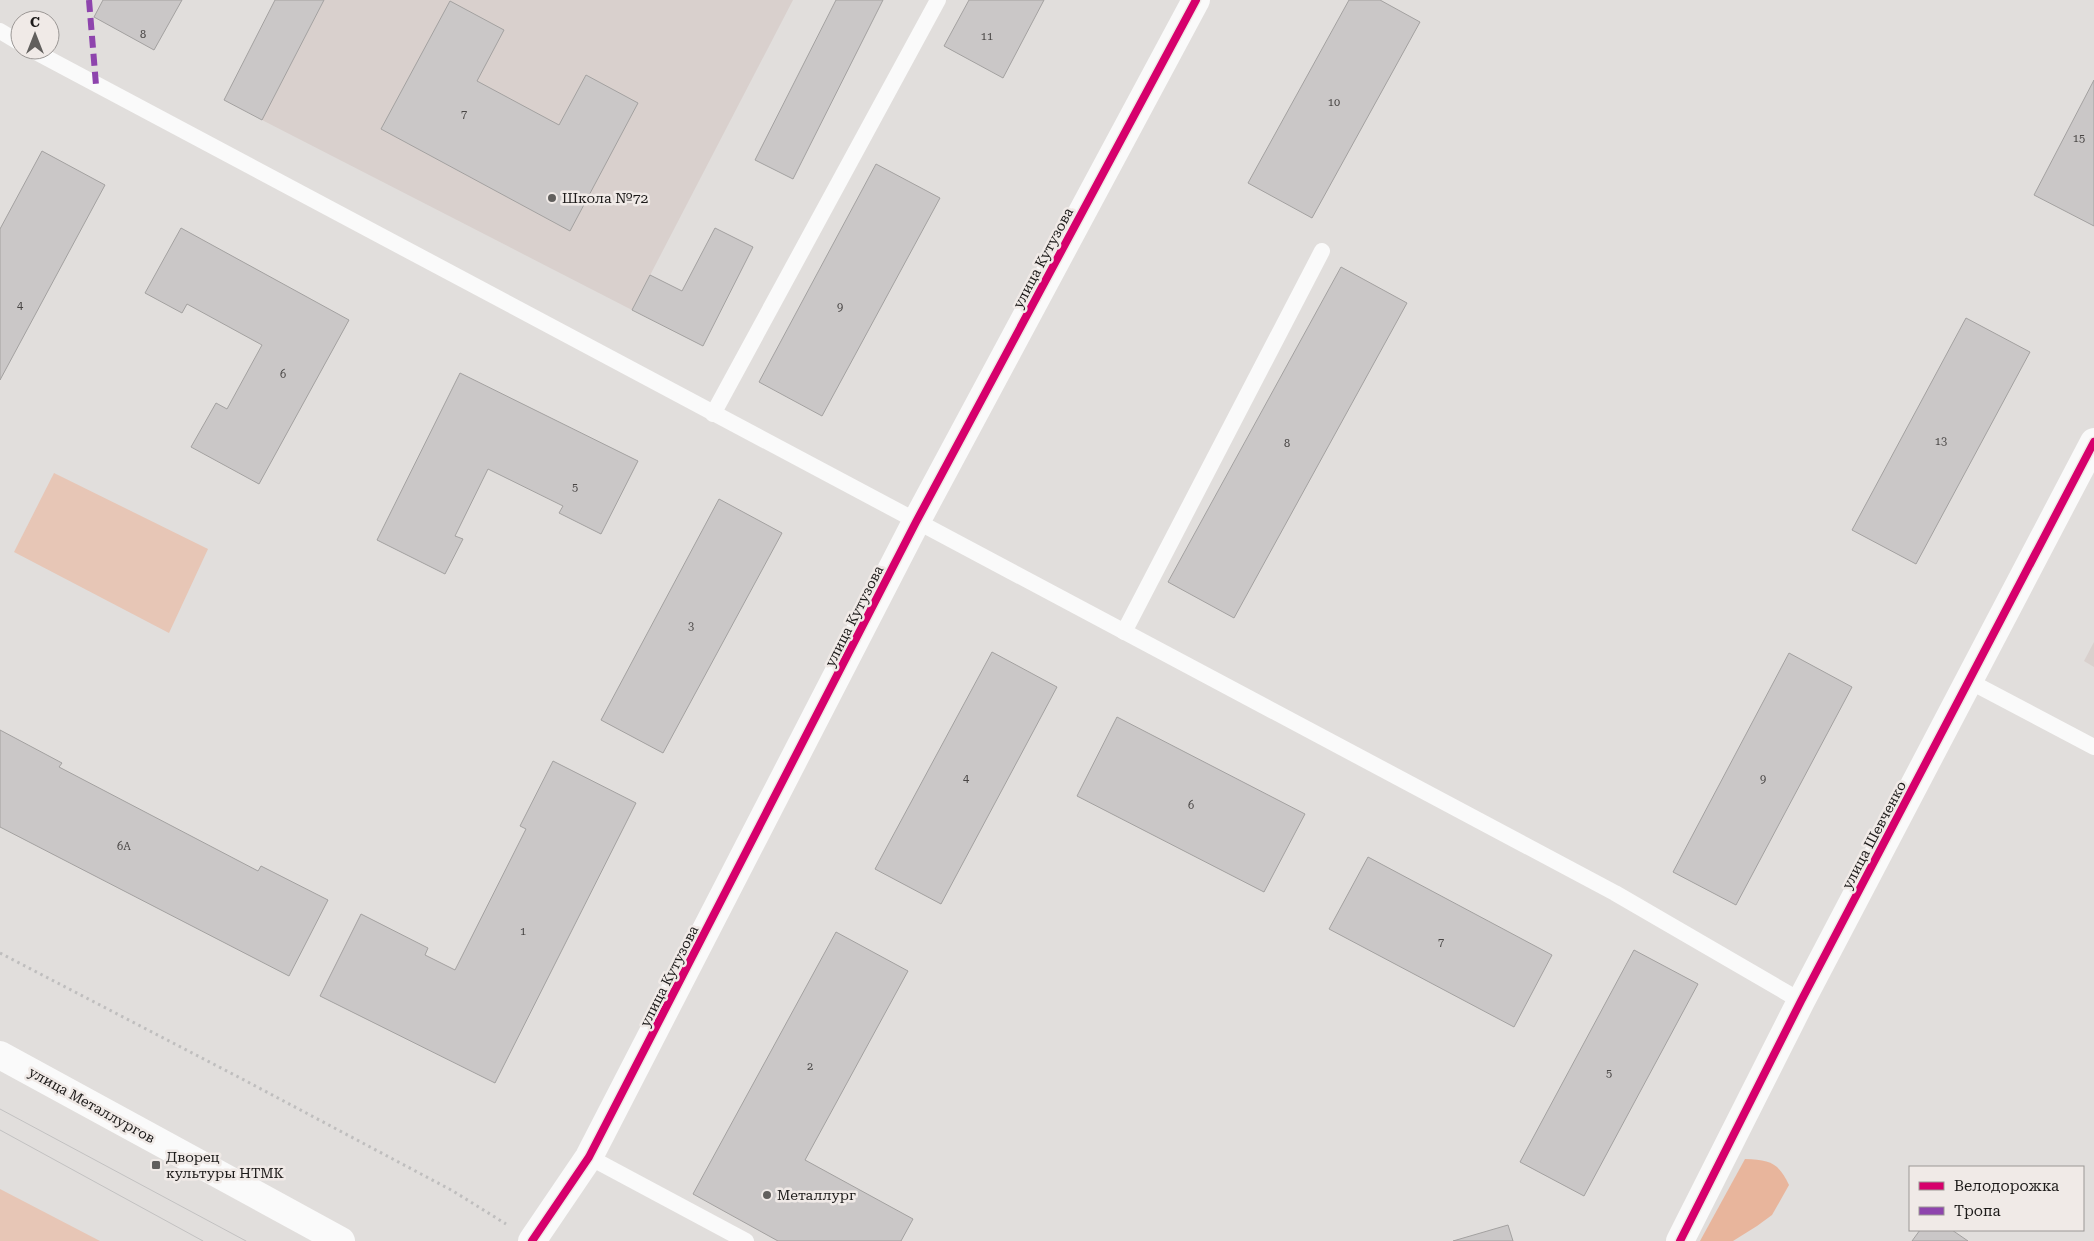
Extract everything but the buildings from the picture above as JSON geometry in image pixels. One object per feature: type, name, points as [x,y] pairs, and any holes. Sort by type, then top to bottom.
[{"type":"street","name":"улица Кутузова","points":[[532,1241],[589,1158],[916,522],[1196,0]]},
{"type":"street","name":"улица Шевченко","points":[[1680,1241],[1801,1001],[2094,442]]},
{"type":"street","name":"улица Металлургов","points":[[0,1055],[341,1241]]},
{"type":"lane","points":[[713,414],[938,0]]},
{"type":"lane","points":[[51,60],[1615,893],[1801,1001]]},
{"type":"lane","points":[[1124,632],[1322,251]]},
{"type":"lane","points":[[1969,681],[2094,747]]},
{"type":"lane","points":[[589,1158],[746,1241]]},
{"type":"path","points":[[0,953],[444,1187],[532,1241]]},
{"type":"shaded area","name":"Школа №72","points":[[324,0],[793,0],[632,310],[262,120]]},
{"type":"shaded area","points":[[54,473],[208,549],[169,633],[14,552]]},
{"type":"shaded area","points":[[2094,642],[2094,667],[2084,661]]},
{"type":"shaded area","points":[[1745,1159],[1761,1160],[1772,1164],[1781,1171],[1789,1185],[1772,1215],[1757,1226],[1733,1241],[1700,1241]]},
{"type":"shaded area","points":[[0,1189],[100,1241],[0,1241]]},
{"type":"tram line","points":[[0,1109],[246,1241]]},
{"type":"tram line","points":[[0,1130],[203,1241]]},
{"type":"marked path","points":[[89,0],[96,85]]},
{"type":"cycle path","points":[[532,1241],[589,1157],[916,522],[1196,0]]},
{"type":"cycle path","points":[[1680,1241],[1801,1001],[2094,442]]},
{"type":"place","name":"Школа №72","points":[[552,198]]},
{"type":"place","name":"Дворец культуры НТМК","points":[[156,1165]]},
{"type":"place","name":"Металлург","points":[[767,1195]]}]
